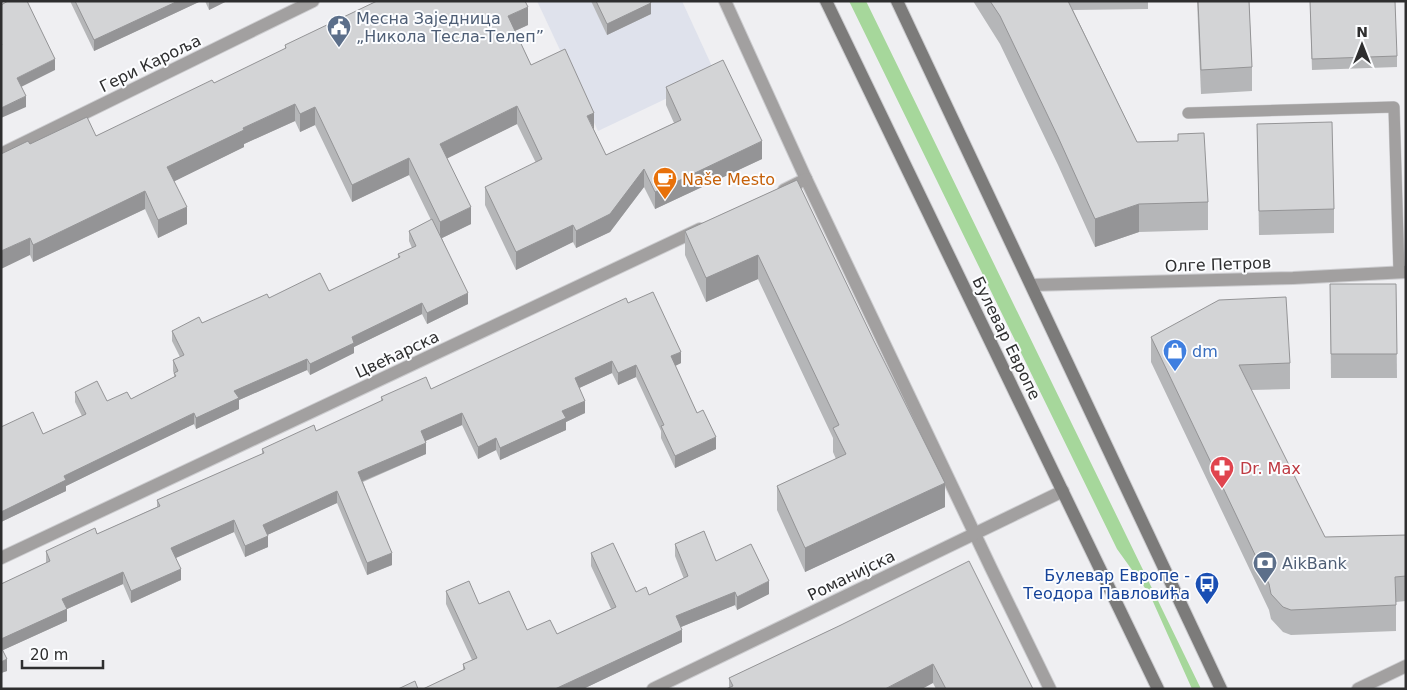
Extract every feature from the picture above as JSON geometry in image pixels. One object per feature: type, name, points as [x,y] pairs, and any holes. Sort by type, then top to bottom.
[{"type":"main road","name":"Булевар Европе","points":[[826,1],[1158,689]]},
{"type":"main road","points":[[898,1],[1221,689]]},
{"type":"street","name":"Гери Кароља","points":[[1,154],[313,1]]},
{"type":"street","points":[[724,1],[806,179],[1050,689]]},
{"type":"street","points":[[775,194],[806,179]]},
{"type":"street","name":"Цвећарска","points":[[1,558],[712,224]]},
{"type":"street","name":"Олге Петров","points":[[1032,285],[1403,272]]},
{"type":"street","name":"Романијска","points":[[654,689],[1063,491]]},
{"type":"street","points":[[1358,689],[1406,666]]},
{"type":"lane","points":[[1188,113],[1394,107],[1403,272]]},
{"type":"shaded area","points":[[537,1],[682,1],[716,75],[598,131]]},
{"type":"green space","points":[[849,1],[866,1],[1201,689],[1192,689],[1150,595],[1117,549]]},
{"type":"building","points":[[8,1],[27,1],[55,59],[17,78],[26,96],[1,108],[1,5]]},
{"type":"building","points":[[75,1],[178,1],[94,40]]},
{"type":"building","points":[[377,1],[525,1],[528,7],[508,16],[531,65],[565,49],[594,113],[587,116],[606,155],[681,120],[666,87],[723,60],[762,141],[655,192],[644,169],[610,214],[576,231],[573,225],[516,252],[485,187],[542,159],[517,106],[440,144],[471,207],[440,222],[409,158],[352,185],[315,107],[300,114],[295,104],[167,167],[187,207],[158,220],[145,191],[33,245],[30,238],[1,251],[1,154],[28,141],[30,144],[87,117],[96,136],[212,80],[214,83],[286,48],[285,45]]},
{"type":"building","points":[[596,1],[650,1],[651,3],[607,24]]},
{"type":"building","points":[[990,1],[1068,1],[1137,142],[1178,141],[1178,134],[1204,133],[1208,202],[1139,204],[1095,219],[1000,16]]},
{"type":"building","points":[[1198,1],[1249,1],[1252,67],[1201,70]]},
{"type":"building","points":[[1310,1],[1395,1],[1397,56],[1312,59]]},
{"type":"building","points":[[1332,122],[1334,209],[1259,211],[1257,124]]},
{"type":"building","points":[[797,180],[945,483],[805,548],[777,486],[846,454],[833,428],[839,425],[758,255],[706,278],[685,231]]},
{"type":"building","points":[[432,219],[468,293],[427,313],[422,303],[352,337],[354,343],[310,364],[307,359],[234,391],[239,398],[196,418],[194,413],[64,476],[66,480],[1,512],[1,427],[33,412],[43,434],[86,414],[75,392],[97,381],[107,401],[127,392],[131,399],[176,376],[174,373],[178,371],[173,360],[184,355],[172,331],[199,317],[202,323],[267,294],[269,298],[320,273],[329,291],[400,257],[398,254],[416,246],[409,231]]},
{"type":"building","points":[[1330,284],[1396,284],[1397,354],[1331,354]]},
{"type":"building","points":[[653,292],[681,352],[671,356],[697,413],[703,410],[716,437],[675,456],[661,426],[664,425],[636,365],[618,373],[612,361],[575,378],[585,401],[562,411],[566,418],[500,448],[496,438],[478,447],[462,413],[421,431],[426,443],[358,472],[392,553],[367,563],[337,491],[263,525],[268,536],[245,546],[234,520],[171,548],[181,569],[131,591],[123,572],[62,599],[67,609],[1,639],[1,584],[50,561],[46,551],[95,528],[97,534],[160,506],[157,500],[264,453],[262,449],[314,425],[316,431],[383,400],[381,397],[426,377],[431,389],[626,298],[628,303]]},
{"type":"building","points":[[1286,297],[1290,363],[1239,365],[1325,537],[1406,535],[1406,576],[1395,577],[1396,605],[1291,610],[1283,607],[1271,594],[1269,584],[1151,337],[1219,300]]},
{"type":"building","points":[[704,531],[716,561],[751,544],[769,581],[737,597],[735,592],[676,616],[682,630],[555,689],[423,689],[465,669],[463,664],[477,658],[446,591],[469,581],[479,604],[509,591],[527,630],[550,620],[557,634],[616,607],[591,553],[613,543],[636,592],[646,587],[649,595],[688,576],[675,544]]},
{"type":"building","points":[[969,561],[1033,689],[946,689],[933,664],[885,689],[726,689],[733,686],[729,678]]},
{"type":"building","points":[[1,647],[7,659],[1,662]]},
{"type":"building","points":[[415,681],[418,689],[398,689]]},
{"type":"place","name":"Месна Заједница „Никола Тесла-Телеп”","points":[[339,48]]},
{"type":"place","name":"Naše Mesto","points":[[665,200]]},
{"type":"place","name":"dm","points":[[1175,372]]},
{"type":"place","name":"Dr. Max","points":[[1222,489]]},
{"type":"place","name":"AikBank","points":[[1265,584]]},
{"type":"place","name":"Булевар Европе - Теодора Павловића","points":[[1207,605]]}]
